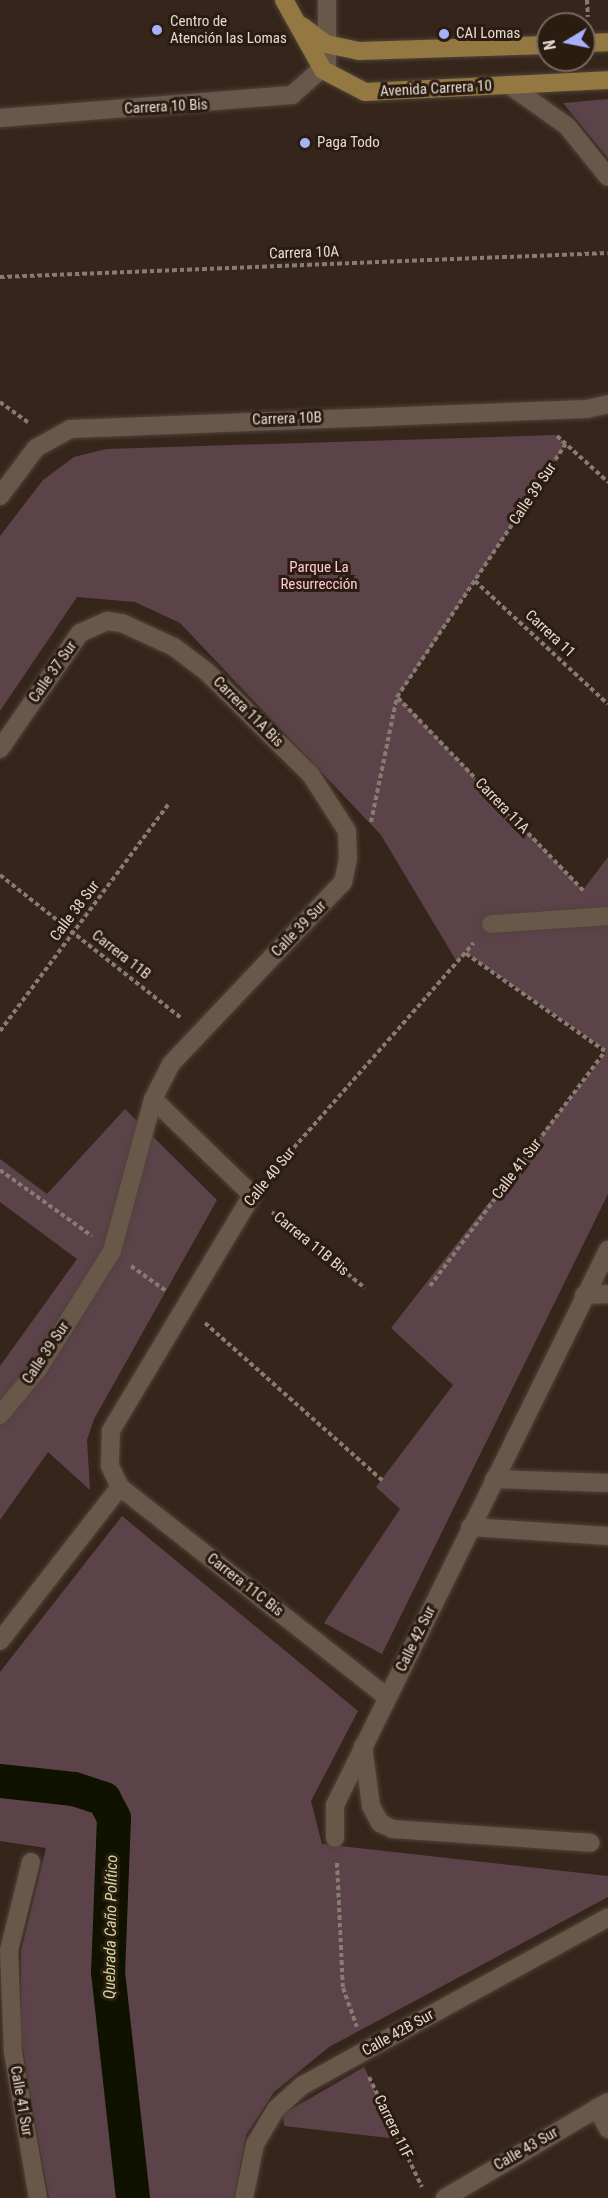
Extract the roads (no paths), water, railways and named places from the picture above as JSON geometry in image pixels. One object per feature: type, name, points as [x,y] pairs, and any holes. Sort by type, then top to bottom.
[{"type":"main road","points":[[284,0],[323,70]]},
{"type":"main road","points":[[299,24],[331,45],[389,52],[536,46]]},
{"type":"main road","name":"Avenida Carrera 10","points":[[323,70],[350,87],[381,94],[608,80]]},
{"type":"street","points":[[323,70],[331,45],[327,1]]},
{"type":"street","name":"Carrera 10 Bis","points":[[0,118],[276,100],[306,88],[323,70]]},
{"type":"street","points":[[509,86],[567,126],[608,177]]},
{"type":"street","name":"Carrera 10B","points":[[0,496],[49,437],[89,427],[527,410],[608,404]]},
{"type":"street","name":"Calle 37 Sur","points":[[0,749],[80,633],[99,623],[122,623]]},
{"type":"street","name":"Carrera 11A Bis","points":[[122,623],[174,647],[205,670],[311,774],[347,831]]},
{"type":"street","name":"Calle 39 Sur","points":[[0,1415],[39,1368],[112,1251],[153,1099],[171,1065],[199,1032],[343,882],[347,831]]},
{"type":"street","points":[[491,924],[608,916]]},
{"type":"street","name":"Calle 40 Sur","points":[[110,1466],[111,1431],[252,1196],[153,1099]]},
{"type":"street","name":"Calle 42 Sur","points":[[335,1838],[335,1805],[608,1250]]},
{"type":"street","points":[[584,1295],[608,1294]]},
{"type":"street","name":"Carrera 11C Bis","points":[[110,1466],[120,1487],[387,1697]]},
{"type":"street","points":[[494,1479],[608,1482]]},
{"type":"street","points":[[0,1641],[120,1487]]},
{"type":"street","points":[[470,1527],[608,1536]]},
{"type":"street","points":[[363,1746],[371,1806],[380,1823],[393,1829],[591,1843]]},
{"type":"street","name":"Calle 41 Sur","points":[[31,1862],[9,1950],[13,2052],[38,2198]]},
{"type":"street","name":"Calle 42B Sur","points":[[244,2198],[255,2144],[276,2109],[303,2085],[608,1917]]},
{"type":"street","points":[[602,2105],[608,2129]]},
{"type":"street","name":"Calle 43 Sur","points":[[445,2198],[469,2191],[602,2105]]},
{"type":"waterway","name":"Quebrada Caño Político","points":[[0,1781],[74,1789],[104,1799],[114,1818],[108,1972],[133,2198]]},
{"type":"place","name":"Centro de Atención las Lomas","points":[[157,30]]},
{"type":"place","name":"CAI Lomas","points":[[444,34]]},
{"type":"place","name":"Paga Todo","points":[[305,143]]},
{"type":"park label","name":"Parque La Resurrección","points":[[319,576]]}]
